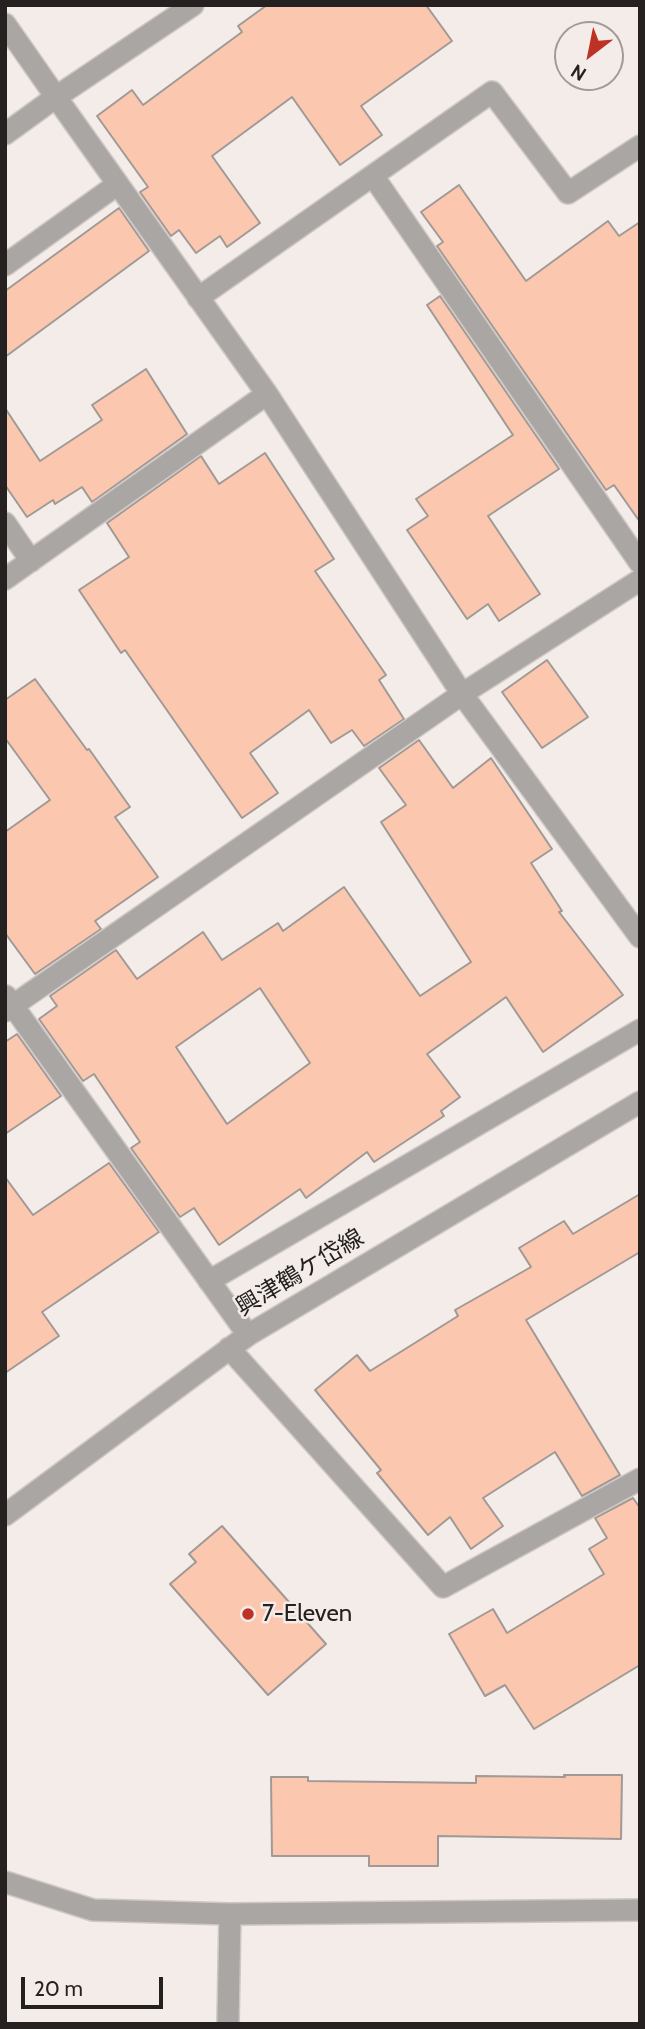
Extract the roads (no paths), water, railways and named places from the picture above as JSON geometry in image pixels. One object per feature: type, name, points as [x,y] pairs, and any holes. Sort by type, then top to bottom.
[{"type":"street","points":[[5,134],[193,5]]},
{"type":"street","points":[[5,24],[267,394],[461,694],[640,937]]},
{"type":"street","points":[[198,299],[492,92],[568,193],[640,146]]},
{"type":"street","points":[[373,176],[640,564]]},
{"type":"street","points":[[5,265],[118,184]]},
{"type":"street","points":[[5,579],[267,394]]},
{"type":"street","points":[[5,523],[31,561]]},
{"type":"street","points":[[248,1335],[8,1004],[461,694],[640,580]]},
{"type":"street","points":[[209,1281],[640,1030]]},
{"type":"street","name":"興津鶴ケ岱線","points":[[5,1515],[248,1335],[640,1102]]},
{"type":"street","points":[[229,1348],[443,1587],[640,1479]]},
{"type":"street","points":[[5,1882],[93,1910],[230,1914],[640,1910]]},
{"type":"street","points":[[228,2024],[230,1914]]},
{"type":"place","name":"7-Eleven","points":[[248,1614]]}]
